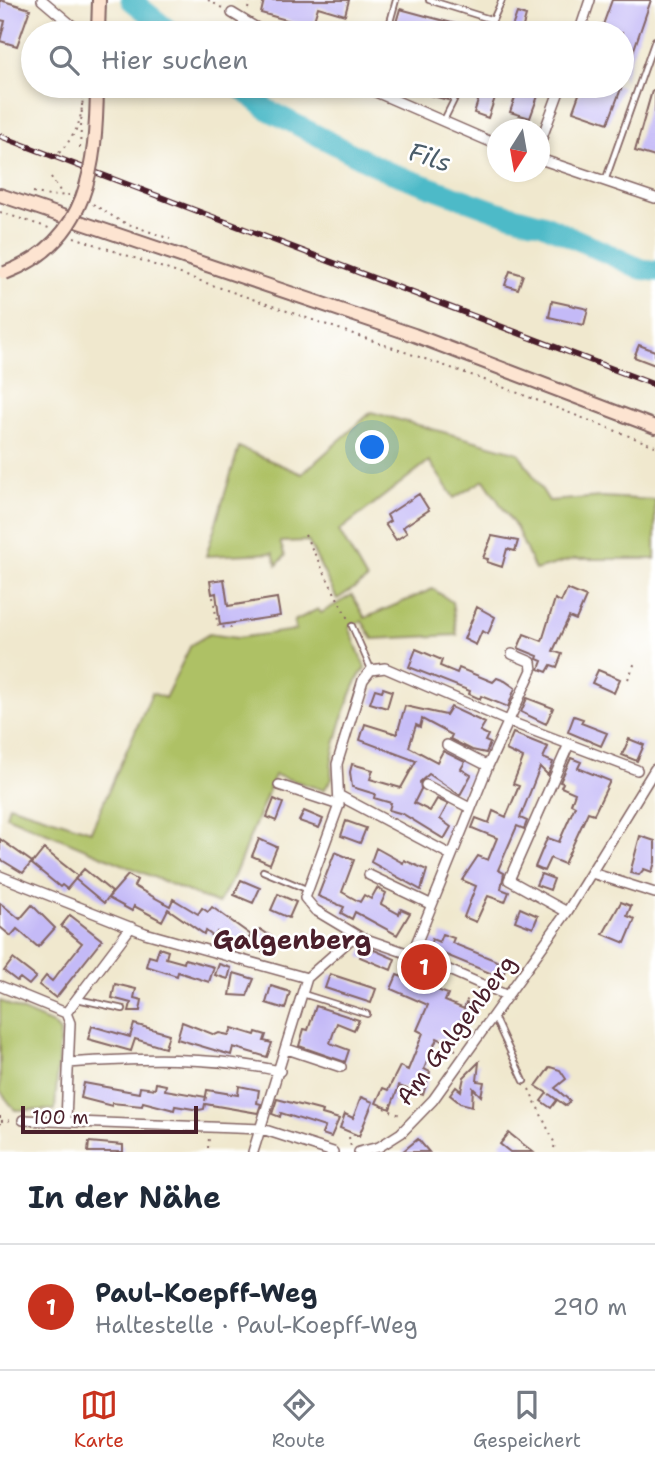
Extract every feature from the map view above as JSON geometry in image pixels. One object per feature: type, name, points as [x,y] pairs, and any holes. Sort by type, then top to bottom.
[{"type":"main road","points":[[98,21],[99,0]]},
{"type":"main road","points":[[3,273],[46,253],[68,229],[83,198],[92,167],[96,98]]},
{"type":"main road","points":[[0,195],[402,331],[655,427]]},
{"type":"street","points":[[42,0],[67,21]]},
{"type":"street","points":[[583,21],[590,0]]},
{"type":"street","points":[[232,13],[245,21]]},
{"type":"street","points":[[392,98],[487,140]]},
{"type":"street","points":[[549,119],[557,98]]},
{"type":"street","points":[[550,162],[655,198]]},
{"type":"street","points":[[412,954],[470,808],[533,665],[512,654]]},
{"type":"street","points":[[508,996],[412,954],[360,937],[308,904],[306,889],[340,800],[337,764],[363,680],[371,670],[385,668],[508,721],[638,770]]},
{"type":"street","points":[[567,912],[509,880],[569,744]]},
{"type":"street","points":[[447,746],[488,766]]},
{"type":"street","name":"Am Galgenberg","points":[[359,1152],[379,1147],[401,1133],[432,1101],[567,912],[655,769]]},
{"type":"street","points":[[279,785],[340,800],[451,855]]},
{"type":"street","points":[[426,785],[470,808]]},
{"type":"street","points":[[592,873],[655,893]]},
{"type":"street","points":[[0,876],[131,927],[307,978]]},
{"type":"street","points":[[369,876],[430,904]]},
{"type":"street","points":[[65,1013],[131,927]]},
{"type":"street","points":[[253,1152],[307,978],[350,940],[360,937]]},
{"type":"street","points":[[0,986],[65,1013],[69,1023],[66,1121]]},
{"type":"street","points":[[286,1049],[341,1067]]},
{"type":"street","points":[[69,1063],[156,1058],[241,1063],[280,1071]]},
{"type":"street","points":[[23,1120],[262,1129],[333,1152]]},
{"type":"lane","points":[[390,21],[397,0]]},
{"type":"lane","points":[[429,0],[493,20],[502,0]]},
{"type":"lane","points":[[605,181],[655,40]]},
{"type":"lane","points":[[443,122],[455,98]]},
{"type":"lane","points":[[352,626],[371,670]]},
{"type":"lane","points":[[264,872],[306,889]]},
{"type":"lane","points":[[303,994],[367,1014]]},
{"type":"lane","points":[[76,999],[122,1009]]},
{"type":"lane","points":[[493,1017],[524,1081]]},
{"type":"path","points":[[208,0],[232,13]]},
{"type":"path","points":[[60,153],[76,135],[81,123],[82,98]]},
{"type":"path","points":[[80,154],[82,98]]},
{"type":"path","points":[[51,177],[63,194]]},
{"type":"path","points":[[69,203],[72,194]]},
{"type":"path","points":[[0,212],[52,229],[45,237]]},
{"type":"path","points":[[65,233],[474,376],[655,446]]},
{"type":"path","points":[[305,535],[352,626]]},
{"type":"path","points":[[213,597],[218,627],[235,628]]},
{"type":"path","points":[[628,679],[636,660]]},
{"type":"path","points":[[466,1000],[486,1010],[493,1017]]},
{"type":"path","points":[[435,1041],[466,1054]]},
{"type":"path","points":[[524,1081],[555,1144],[553,1152]]},
{"type":"path","points":[[398,1085],[432,1101]]},
{"type":"path","points":[[384,1108],[413,1120]]},
{"type":"path","points":[[0,1116],[0,1125]]},
{"type":"path","points":[[349,1138],[352,1152]]},
{"type":"green space","points":[[371,412],[519,453],[549,501],[602,497],[655,500],[655,559],[574,559],[535,570],[517,529],[484,480],[454,498],[429,461],[339,531],[367,580],[337,599],[308,541],[280,542],[285,556],[277,565],[273,553],[206,556],[239,447],[302,474]]},
{"type":"green space","points":[[433,589],[452,602],[457,635],[373,639],[362,621],[349,627],[365,668],[341,722],[333,755],[332,778],[324,790],[275,775],[234,876],[218,904],[6,816],[9,805],[91,831],[152,693],[165,698],[191,645],[209,634],[237,638],[296,630],[294,621],[318,609],[321,613],[352,595],[365,618]]},
{"type":"green space","points":[[0,1001],[53,1024],[60,1032],[55,1110],[15,1110],[0,1091]]},
{"type":"building","points":[[0,0],[30,9],[26,21],[21,21],[21,35],[17,46],[0,41],[5,21],[0,20]]},
{"type":"building","points":[[264,0],[349,0],[345,15],[318,7],[314,21],[290,21],[261,13]]},
{"type":"building","points":[[612,0],[651,0],[634,49],[634,21],[604,21]]},
{"type":"building","points":[[400,9],[445,21],[396,21]]},
{"type":"building","points":[[517,13],[526,16],[525,21],[514,21]]},
{"type":"building","points":[[652,91],[655,91],[655,157],[635,151]]},
{"type":"building","points":[[479,98],[495,98],[488,118],[474,113]]},
{"type":"building","points":[[515,98],[537,98],[530,118],[510,112]]},
{"type":"building","points":[[578,98],[617,98],[608,123],[573,111]]},
{"type":"building","points":[[510,271],[523,275],[518,289],[505,285]]},
{"type":"building","points":[[552,301],[588,309],[584,325],[549,317]]},
{"type":"building","points":[[639,345],[655,351],[655,365],[634,357]]},
{"type":"building","points":[[419,494],[429,510],[403,527],[407,533],[396,540],[385,524],[390,521],[387,515]]},
{"type":"building","points":[[492,536],[518,541],[515,551],[507,549],[502,567],[483,558]]},
{"type":"building","points":[[224,579],[228,606],[277,598],[280,616],[220,625],[216,593],[212,594],[210,581]]},
{"type":"building","points":[[567,589],[586,597],[576,620],[569,617],[553,651],[562,654],[557,667],[551,665],[547,672],[539,669],[542,661],[537,659],[538,656],[518,648],[524,634],[542,641],[555,599],[561,602]]},
{"type":"building","points":[[477,607],[495,617],[488,634],[482,631],[476,645],[464,639]]},
{"type":"building","points":[[416,649],[442,660],[440,666],[457,673],[459,668],[493,682],[497,678],[505,681],[515,688],[508,707],[481,696],[480,699],[469,694],[470,691],[409,667]]},
{"type":"building","points":[[598,670],[620,679],[614,693],[592,683]]},
{"type":"building","points":[[383,688],[392,691],[387,708],[370,703],[375,689],[382,691]]},
{"type":"building","points":[[527,698],[553,708],[546,724],[521,712]]},
{"type":"building","points":[[405,706],[446,715],[451,707],[485,723],[480,731],[488,735],[485,741],[490,743],[486,753],[472,750],[450,739],[452,735],[422,719],[420,727],[416,725],[409,747],[437,762],[443,751],[465,762],[461,769],[471,775],[460,795],[429,774],[420,782],[421,789],[414,803],[430,811],[437,799],[448,804],[440,819],[451,827],[444,839],[403,814],[389,810],[391,803],[374,798],[375,794],[352,787],[352,764],[373,770],[370,779],[401,788],[416,761],[360,740],[365,724],[397,734]]},
{"type":"building","points":[[574,716],[583,719],[581,723],[607,733],[601,746],[568,732]]},
{"type":"building","points":[[513,733],[548,747],[543,758],[553,762],[548,775],[540,767],[520,818],[527,821],[524,829],[517,826],[498,870],[504,873],[501,889],[509,892],[505,902],[488,896],[476,922],[464,917],[476,886],[462,880],[478,856],[488,860],[497,838],[472,828],[476,818],[489,823],[493,811],[506,817],[519,786],[513,784],[523,758],[506,750]]},
{"type":"building","points":[[629,739],[644,745],[637,761],[622,755]]},
{"type":"building","points":[[571,758],[581,762],[578,768],[610,781],[594,814],[588,812],[564,864],[550,858],[544,871],[535,867],[545,843],[548,838],[559,842],[575,806],[571,804],[575,793],[561,787],[563,783],[560,782]]},
{"type":"building","points":[[274,799],[283,803],[276,821],[267,817]]},
{"type":"building","points":[[304,811],[323,819],[319,828],[299,821]]},
{"type":"building","points":[[346,821],[366,828],[360,843],[341,836]]},
{"type":"building","points":[[640,836],[655,841],[655,862],[652,872],[644,869],[639,875],[630,873]]},
{"type":"building","points":[[0,839],[32,862],[23,873],[0,859]]},
{"type":"building","points":[[259,839],[277,847],[270,864],[252,856]]},
{"type":"building","points":[[376,848],[403,863],[404,860],[427,870],[421,890],[371,862]]},
{"type":"building","points":[[44,849],[78,876],[67,889],[62,885],[60,887],[32,864]]},
{"type":"building","points":[[335,852],[354,860],[342,892],[360,902],[364,895],[371,899],[377,888],[386,893],[381,904],[399,914],[401,909],[410,913],[397,935],[355,912],[352,919],[341,913],[344,907],[318,896]]},
{"type":"building","points":[[84,869],[112,892],[104,903],[75,879]]},
{"type":"building","points":[[541,874],[554,879],[550,890],[536,885]]},
{"type":"building","points":[[128,875],[137,880],[134,886],[170,906],[173,899],[198,914],[202,908],[208,912],[212,907],[251,935],[244,945],[235,938],[232,943],[217,932],[214,937],[206,931],[204,934],[168,909],[162,921],[134,906],[132,911],[108,898]]},
{"type":"building","points":[[241,880],[260,888],[253,903],[234,895]]},
{"type":"building","points":[[278,894],[296,902],[289,918],[271,910]]},
{"type":"building","points":[[621,902],[631,906],[627,916],[635,919],[625,943],[603,934]]},
{"type":"building","points":[[0,903],[20,919],[32,905],[55,928],[38,947],[17,929],[11,936],[0,927]]},
{"type":"building","points":[[520,908],[538,916],[533,928],[515,921]]},
{"type":"building","points":[[70,915],[102,940],[56,998],[39,985],[46,976],[52,981],[82,943],[61,926]]},
{"type":"building","points":[[260,929],[272,937],[262,952],[250,943]]},
{"type":"building","points":[[442,934],[454,938],[452,943],[507,965],[502,978],[429,948],[432,939],[439,942]]},
{"type":"building","points":[[365,946],[395,959],[391,970],[360,957]]},
{"type":"building","points":[[159,948],[168,951],[166,958],[184,963],[185,959],[214,967],[209,982],[146,966],[149,956],[156,958]]},
{"type":"building","points":[[13,959],[36,977],[29,985],[20,978],[17,981],[4,971]]},
{"type":"building","points":[[219,964],[231,968],[228,979],[215,975]]},
{"type":"building","points":[[234,973],[254,979],[247,996],[230,995]]},
{"type":"building","points":[[330,974],[376,989],[371,1003],[325,988]]},
{"type":"building","points":[[397,975],[448,994],[445,1001],[464,1009],[466,1003],[477,1007],[471,1021],[462,1018],[450,1044],[437,1038],[424,1069],[430,1072],[423,1095],[399,1086],[390,1109],[376,1103],[383,1088],[388,1090],[400,1066],[408,1070],[423,1033],[417,1030],[428,1005],[391,989]]},
{"type":"building","points":[[115,984],[136,989],[134,998],[142,1000],[140,1011],[129,1011],[131,1003],[112,998]]},
{"type":"building","points":[[271,986],[290,992],[285,1009],[266,1003]]},
{"type":"building","points":[[316,1006],[359,1020],[354,1030],[337,1023],[330,1043],[349,1050],[345,1062],[299,1046]]},
{"type":"building","points":[[182,1022],[215,1035],[229,1035],[232,1028],[255,1035],[256,1032],[266,1035],[264,1041],[272,1043],[267,1057],[233,1047],[231,1055],[177,1039]]},
{"type":"building","points":[[134,1024],[169,1034],[165,1048],[135,1039],[131,1051],[88,1039],[92,1026],[130,1037]]},
{"type":"building","points":[[479,1062],[477,1081],[484,1082],[481,1096],[473,1088],[472,1106],[460,1103],[450,1095],[456,1087],[461,1091],[464,1077]]},
{"type":"building","points":[[550,1067],[560,1070],[566,1079],[555,1088],[570,1101],[566,1106],[549,1094],[557,1100],[551,1108],[541,1101],[547,1093],[536,1086]]},
{"type":"building","points":[[84,1083],[139,1093],[140,1087],[155,1089],[156,1083],[166,1085],[165,1090],[206,1097],[207,1090],[238,1095],[239,1086],[259,1090],[257,1103],[261,1104],[258,1113],[205,1104],[204,1109],[199,1110],[175,1106],[174,1110],[143,1102],[142,1106],[112,1103],[112,1106],[81,1098]]},
{"type":"building","points":[[361,1097],[373,1102],[359,1136],[340,1128],[345,1114],[353,1118]]},
{"type":"building","points":[[277,1099],[323,1111],[322,1114],[339,1119],[331,1137],[322,1134],[325,1127],[281,1113],[280,1117],[272,1114]]},
{"type":"building","points":[[509,1133],[533,1152],[510,1152],[500,1144]]},
{"type":"building","points":[[418,1139],[429,1152],[402,1152]]},
{"type":"building","points":[[89,1142],[123,1145],[123,1152],[88,1152]]},
{"type":"waterway","name":"Fils","points":[[131,0],[157,21]]},
{"type":"waterway","name":"Fils","points":[[253,98],[268,110],[386,171],[496,211],[543,224],[641,269],[655,271]]},
{"type":"railway","points":[[0,136],[655,385]]},
{"type":"place","name":"Paul-Koepff-Weg","points":[[424,967]]},
{"type":"district","name":"Galgenberg","points":[[292,940]]}]
